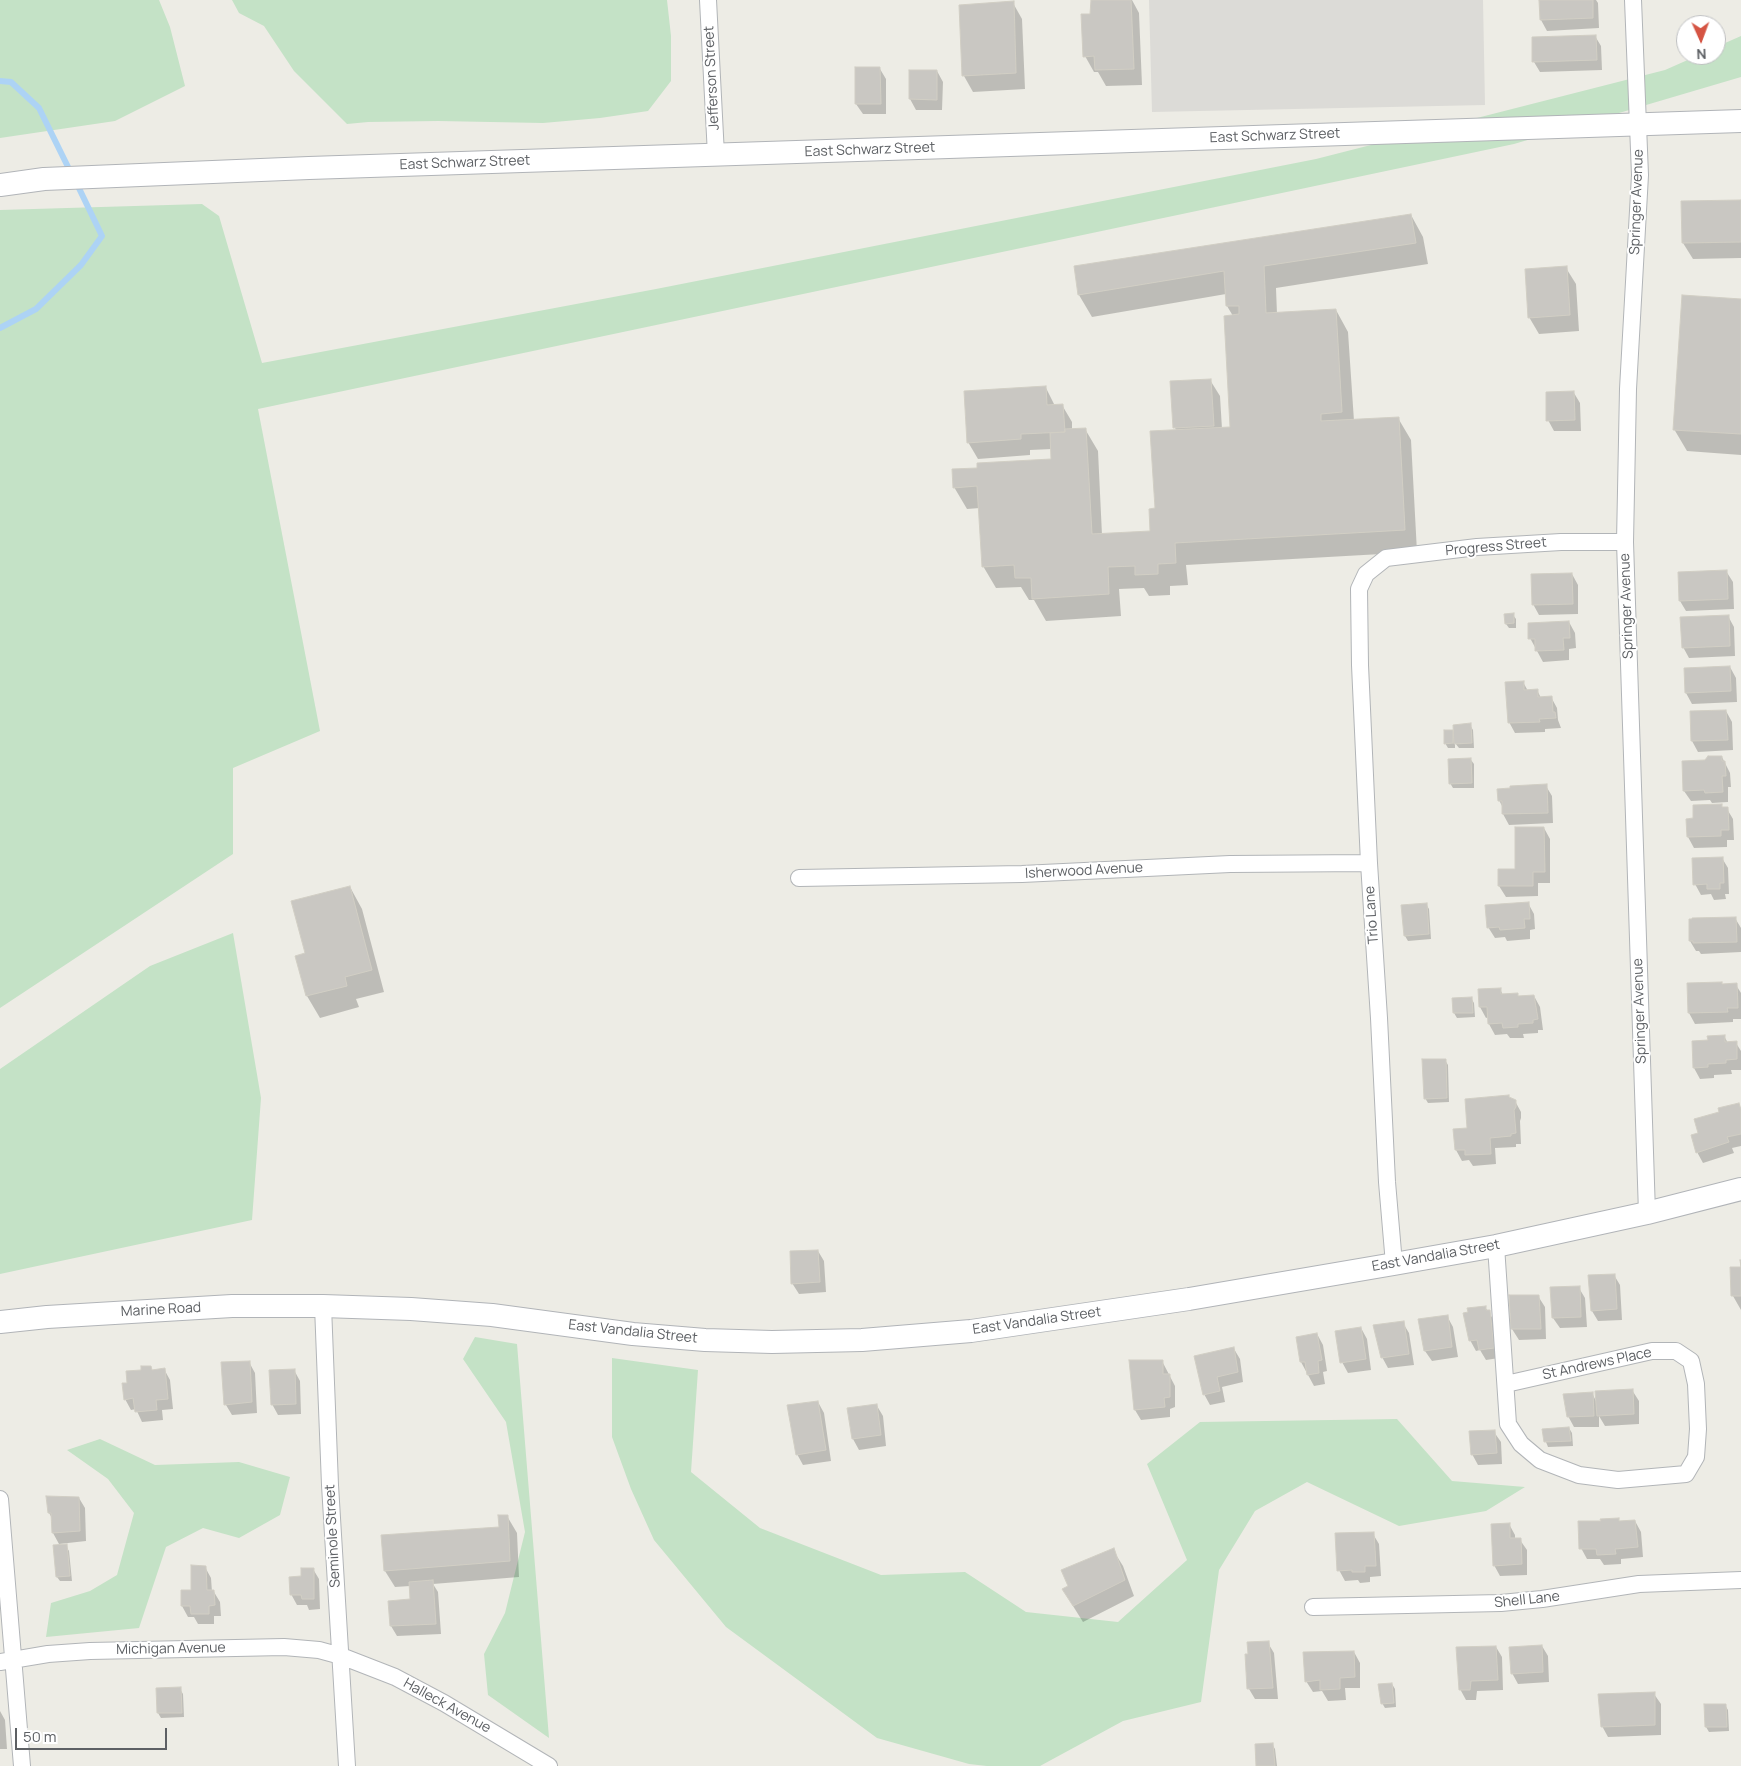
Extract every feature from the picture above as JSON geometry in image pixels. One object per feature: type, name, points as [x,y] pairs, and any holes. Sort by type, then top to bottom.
[{"type":"main road","name":"East Schwarz Street","points":[[0,185],[59,178],[309,168],[1741,121]]},
{"type":"main road","name":"East Vandalia Street","points":[[323,1306],[411,1309],[492,1316],[633,1334],[705,1340],[772,1342],[862,1340],[971,1331],[1189,1299],[1394,1264],[1496,1246],[1647,1213],[1741,1189]]},
{"type":"main road","name":"Marine Road","points":[[0,1322],[48,1317],[232,1306],[323,1306]]},
{"type":"street","name":"Jefferson Street","points":[[708,0],[716,155]]},
{"type":"street","name":"Springer Avenue","points":[[1633,0],[1640,175],[1628,389],[1625,542],[1647,1213]]},
{"type":"street","name":"Progress Street","points":[[1372,569],[1386,558],[1476,547],[1561,542],[1625,542]]},
{"type":"street","name":"Trio Lane","points":[[1372,569],[1366,574],[1359,589],[1360,665],[1387,1182],[1394,1264]]},
{"type":"street","name":"Isherwood Avenue","points":[[799,878],[1022,874],[1230,864],[1369,864]]},
{"type":"street","name":"St Andrews Place","points":[[1496,1246],[1508,1424],[1521,1444],[1540,1460],[1579,1475],[1618,1480],[1686,1474],[1696,1457],[1698,1429],[1696,1384],[1691,1361],[1676,1351],[1652,1351],[1506,1384]]},
{"type":"street","name":"Seminole Street","points":[[323,1306],[330,1485],[347,1766]]},
{"type":"street","points":[[0,1499],[7,1660],[22,1766]]},
{"type":"street","name":"Shell Lane","points":[[1313,1607],[1501,1603],[1542,1599],[1639,1584],[1741,1580]]},
{"type":"street","name":"Michigan Avenue","points":[[7,1660],[90,1651],[284,1647],[319,1650],[341,1656]]},
{"type":"street","name":"Halleck Avenue","points":[[341,1656],[395,1677],[444,1703],[549,1766]]},
{"type":"shaded area","points":[[1149,0],[1483,0],[1485,105],[1152,112]]},
{"type":"green space","points":[[0,0],[159,0],[170,27],[185,86],[115,121],[0,138]]},
{"type":"green space","points":[[232,0],[667,0],[671,36],[671,81],[648,111],[600,118],[543,123],[438,121],[347,124],[294,71],[264,26],[239,13]]},
{"type":"green space","points":[[1741,36],[1741,77],[1514,144],[258,409],[320,731],[233,768],[233,854],[0,1008],[0,210],[202,204],[219,216],[262,363],[656,289],[1316,159],[1665,70],[1676,65],[1726,65],[1726,43]]},
{"type":"green space","points":[[233,933],[261,1098],[252,1220],[0,1274],[0,1069],[150,966]]},
{"type":"green space","points":[[475,1337],[517,1344],[549,1738],[488,1695],[484,1654],[505,1613],[525,1532],[506,1422],[463,1359]]},
{"type":"green space","points":[[612,1358],[698,1370],[691,1472],[760,1528],[881,1575],[965,1572],[1026,1612],[1118,1622],[1187,1560],[1147,1464],[1200,1422],[1397,1419],[1452,1481],[1525,1487],[1486,1511],[1399,1526],[1307,1482],[1255,1511],[1219,1570],[1201,1702],[1123,1721],[1040,1766],[969,1764],[877,1738],[726,1627],[654,1540],[631,1489],[612,1437]]},
{"type":"green space","points":[[100,1439],[155,1465],[239,1462],[290,1477],[280,1515],[239,1538],[203,1528],[166,1547],[139,1628],[46,1637],[51,1603],[90,1591],[117,1575],[134,1513],[108,1479],[67,1450]]},
{"type":"building","points":[[1091,0],[1131,0],[1134,69],[1095,70],[1094,56],[1083,57],[1081,14],[1090,14]]},
{"type":"building","points":[[1539,0],[1593,0],[1593,18],[1540,20]]},
{"type":"building","points":[[1014,1],[1016,73],[962,76],[959,5]]},
{"type":"building","points":[[1596,35],[1597,60],[1532,62],[1532,37]]},
{"type":"building","points":[[855,67],[880,67],[881,104],[855,104]]},
{"type":"building","points":[[909,70],[937,70],[937,100],[909,99]]},
{"type":"building","points":[[1741,200],[1741,242],[1682,243],[1681,201]]},
{"type":"building","points":[[1411,214],[1416,243],[1264,266],[1266,313],[1336,309],[1342,412],[1321,414],[1321,421],[1399,417],[1405,530],[1175,543],[1176,563],[1158,564],[1158,574],[1135,575],[1135,566],[1108,567],[1109,594],[1032,599],[1031,578],[1015,578],[1014,565],[982,567],[977,486],[953,488],[952,469],[977,468],[977,463],[1051,459],[1050,433],[1065,432],[1065,429],[1086,428],[1092,534],[1150,531],[1149,509],[1155,508],[1150,431],[1230,427],[1224,316],[1239,314],[1239,306],[1226,306],[1224,271],[1078,295],[1074,266]]},
{"type":"building","points":[[1567,266],[1570,315],[1528,318],[1525,269]]},
{"type":"building","points":[[1682,295],[1741,299],[1741,434],[1673,430]]},
{"type":"building","points":[[1211,379],[1214,426],[1173,428],[1170,381]]},
{"type":"building","points":[[1046,386],[1047,405],[1063,404],[1065,432],[1021,434],[1021,439],[967,443],[964,391]]},
{"type":"building","points":[[1574,391],[1575,420],[1546,421],[1546,392]]},
{"type":"building","points":[[1727,570],[1728,599],[1679,601],[1678,572]]},
{"type":"building","points":[[1572,573],[1573,604],[1532,605],[1531,574]]},
{"type":"building","points":[[1514,613],[1514,623],[1505,624],[1504,614]]},
{"type":"building","points":[[1729,615],[1730,646],[1682,648],[1680,617]]},
{"type":"building","points":[[1569,621],[1570,638],[1563,638],[1564,650],[1535,651],[1535,639],[1528,639],[1528,623]]},
{"type":"building","points":[[1730,666],[1731,691],[1685,693],[1684,668]]},
{"type":"building","points":[[1524,681],[1524,690],[1538,689],[1538,697],[1552,696],[1553,712],[1555,712],[1556,718],[1539,719],[1540,722],[1508,723],[1505,682]]},
{"type":"building","points":[[1726,710],[1728,740],[1691,741],[1690,711]]},
{"type":"building","points":[[1471,723],[1472,743],[1454,744],[1453,725]]},
{"type":"building","points":[[1444,730],[1453,730],[1453,743],[1444,744]]},
{"type":"building","points":[[1708,756],[1722,756],[1722,761],[1725,761],[1726,776],[1722,776],[1723,792],[1705,793],[1704,790],[1683,791],[1682,761],[1705,760]]},
{"type":"building","points":[[1471,758],[1472,783],[1449,784],[1448,759]]},
{"type":"building","points":[[1547,784],[1548,813],[1502,814],[1502,801],[1498,801],[1497,789],[1510,788],[1510,786]]},
{"type":"building","points":[[1722,804],[1722,807],[1728,807],[1729,830],[1721,830],[1721,836],[1687,837],[1686,819],[1693,818],[1693,805]]},
{"type":"building","points":[[1515,827],[1544,827],[1545,872],[1533,872],[1533,886],[1498,886],[1498,869],[1515,869]]},
{"type":"building","points":[[1723,857],[1724,883],[1720,883],[1720,889],[1707,889],[1707,884],[1693,885],[1692,858]]},
{"type":"building","points":[[350,886],[372,970],[345,977],[347,986],[306,996],[295,956],[305,953],[291,901]]},
{"type":"building","points":[[1529,902],[1530,919],[1524,919],[1525,928],[1500,930],[1499,927],[1487,928],[1485,905]]},
{"type":"building","points":[[1427,903],[1429,934],[1404,936],[1401,905]]},
{"type":"building","points":[[1736,917],[1737,942],[1693,943],[1693,941],[1689,941],[1689,919]]},
{"type":"building","points":[[1722,982],[1722,984],[1737,983],[1738,1008],[1727,1008],[1728,1012],[1688,1013],[1687,983]]},
{"type":"building","points":[[1501,988],[1501,994],[1518,993],[1518,996],[1534,995],[1538,1019],[1533,1020],[1533,1023],[1518,1024],[1518,1027],[1503,1028],[1502,1023],[1488,1024],[1487,1007],[1479,1007],[1478,989]]},
{"type":"building","points":[[1472,997],[1473,1013],[1453,1013],[1452,998]]},
{"type":"building","points":[[1725,1035],[1725,1042],[1737,1041],[1737,1059],[1726,1060],[1726,1063],[1708,1064],[1708,1067],[1693,1068],[1692,1041],[1708,1040],[1707,1036]]},
{"type":"building","points":[[1422,1059],[1446,1059],[1447,1098],[1424,1099]]},
{"type":"building","points":[[1509,1095],[1509,1097],[1516,1100],[1514,1110],[1516,1133],[1511,1134],[1511,1136],[1490,1138],[1491,1154],[1465,1155],[1465,1150],[1455,1150],[1453,1129],[1467,1128],[1465,1099]]},
{"type":"building","points":[[1739,1103],[1741,1110],[1741,1134],[1727,1137],[1729,1142],[1696,1153],[1691,1135],[1698,1133],[1694,1119],[1719,1112],[1718,1108]]},
{"type":"building","points":[[818,1250],[820,1282],[791,1284],[790,1251]]},
{"type":"building","points":[[1730,1267],[1741,1267],[1741,1296],[1731,1296]]},
{"type":"building","points":[[1615,1274],[1617,1309],[1591,1311],[1588,1275]]},
{"type":"building","points":[[1580,1286],[1581,1317],[1552,1318],[1550,1287]]},
{"type":"building","points":[[1509,1295],[1539,1295],[1541,1329],[1511,1329]]},
{"type":"building","points":[[1486,1306],[1486,1310],[1490,1310],[1494,1348],[1479,1350],[1477,1340],[1469,1341],[1463,1313],[1468,1312],[1467,1308]]},
{"type":"building","points":[[1448,1315],[1452,1347],[1424,1351],[1418,1319]]},
{"type":"building","points":[[1404,1321],[1409,1354],[1381,1358],[1373,1325]]},
{"type":"building","points":[[1361,1327],[1366,1359],[1340,1363],[1335,1331]]},
{"type":"building","points":[[1317,1333],[1322,1360],[1318,1361],[1319,1373],[1307,1375],[1305,1362],[1300,1362],[1296,1337]]},
{"type":"building","points":[[1234,1347],[1238,1372],[1217,1377],[1220,1391],[1203,1395],[1194,1356]]},
{"type":"building","points":[[1129,1360],[1163,1360],[1163,1374],[1170,1374],[1170,1397],[1164,1398],[1165,1407],[1134,1410]]},
{"type":"building","points":[[250,1361],[252,1402],[224,1405],[221,1362]]},
{"type":"building","points":[[141,1366],[151,1366],[152,1370],[165,1368],[168,1399],[156,1400],[157,1410],[135,1412],[133,1398],[124,1400],[122,1383],[127,1383],[126,1371],[141,1370]]},
{"type":"building","points":[[295,1369],[296,1404],[271,1405],[269,1370]]},
{"type":"building","points":[[1633,1389],[1634,1414],[1597,1416],[1595,1391]]},
{"type":"building","points":[[1593,1392],[1594,1416],[1567,1417],[1563,1394]]},
{"type":"building","points":[[818,1401],[826,1450],[796,1455],[787,1405]]},
{"type":"building","points":[[877,1404],[881,1435],[852,1439],[847,1408]]},
{"type":"building","points":[[1569,1427],[1571,1441],[1544,1442],[1542,1429]]},
{"type":"building","points":[[1495,1430],[1497,1453],[1471,1455],[1469,1431]]},
{"type":"building","points":[[46,1496],[79,1497],[80,1531],[52,1533],[51,1513],[48,1513]]},
{"type":"building","points":[[498,1515],[508,1515],[510,1561],[384,1571],[381,1535],[499,1527]]},
{"type":"building","points":[[1619,1518],[1619,1521],[1635,1520],[1638,1547],[1615,1549],[1616,1554],[1597,1555],[1596,1549],[1579,1549],[1578,1521],[1601,1521],[1600,1519]]},
{"type":"building","points":[[1510,1523],[1510,1538],[1521,1538],[1522,1564],[1493,1566],[1491,1524]]},
{"type":"building","points":[[1374,1532],[1376,1566],[1365,1566],[1365,1572],[1352,1572],[1352,1570],[1337,1571],[1335,1533]]},
{"type":"building","points":[[67,1544],[70,1576],[56,1577],[53,1545]]},
{"type":"building","points":[[1114,1548],[1125,1580],[1073,1606],[1062,1589],[1068,1586],[1061,1570]]},
{"type":"building","points":[[191,1565],[206,1566],[207,1590],[214,1590],[215,1605],[209,1606],[209,1614],[191,1614],[190,1606],[181,1606],[181,1590],[191,1590]]},
{"type":"building","points":[[301,1568],[314,1568],[314,1599],[302,1599],[301,1595],[290,1595],[289,1577],[301,1576]]},
{"type":"building","points":[[433,1580],[436,1624],[390,1626],[388,1601],[410,1599],[409,1582]]},
{"type":"building","points":[[1269,1641],[1273,1688],[1247,1689],[1245,1654],[1248,1654],[1247,1642]]},
{"type":"building","points":[[1542,1645],[1543,1672],[1511,1674],[1509,1647]]},
{"type":"building","points":[[1496,1646],[1498,1680],[1471,1681],[1470,1690],[1459,1690],[1456,1647]]},
{"type":"building","points":[[1354,1651],[1355,1677],[1340,1678],[1340,1689],[1320,1690],[1320,1680],[1305,1682],[1303,1652]]},
{"type":"building","points":[[1392,1683],[1394,1703],[1381,1704],[1378,1684]]},
{"type":"building","points":[[181,1687],[182,1713],[157,1713],[156,1688]]},
{"type":"building","points":[[1655,1692],[1655,1725],[1601,1727],[1598,1694]]},
{"type":"building","points":[[1704,1704],[1726,1704],[1727,1727],[1705,1727]]},
{"type":"building","points":[[1273,1743],[1275,1766],[1256,1766],[1255,1744]]},
{"type":"waterway","points":[[0,81],[11,82],[39,108],[71,173]]},
{"type":"waterway","points":[[0,328],[36,309],[81,265],[102,236],[76,182]]}]
